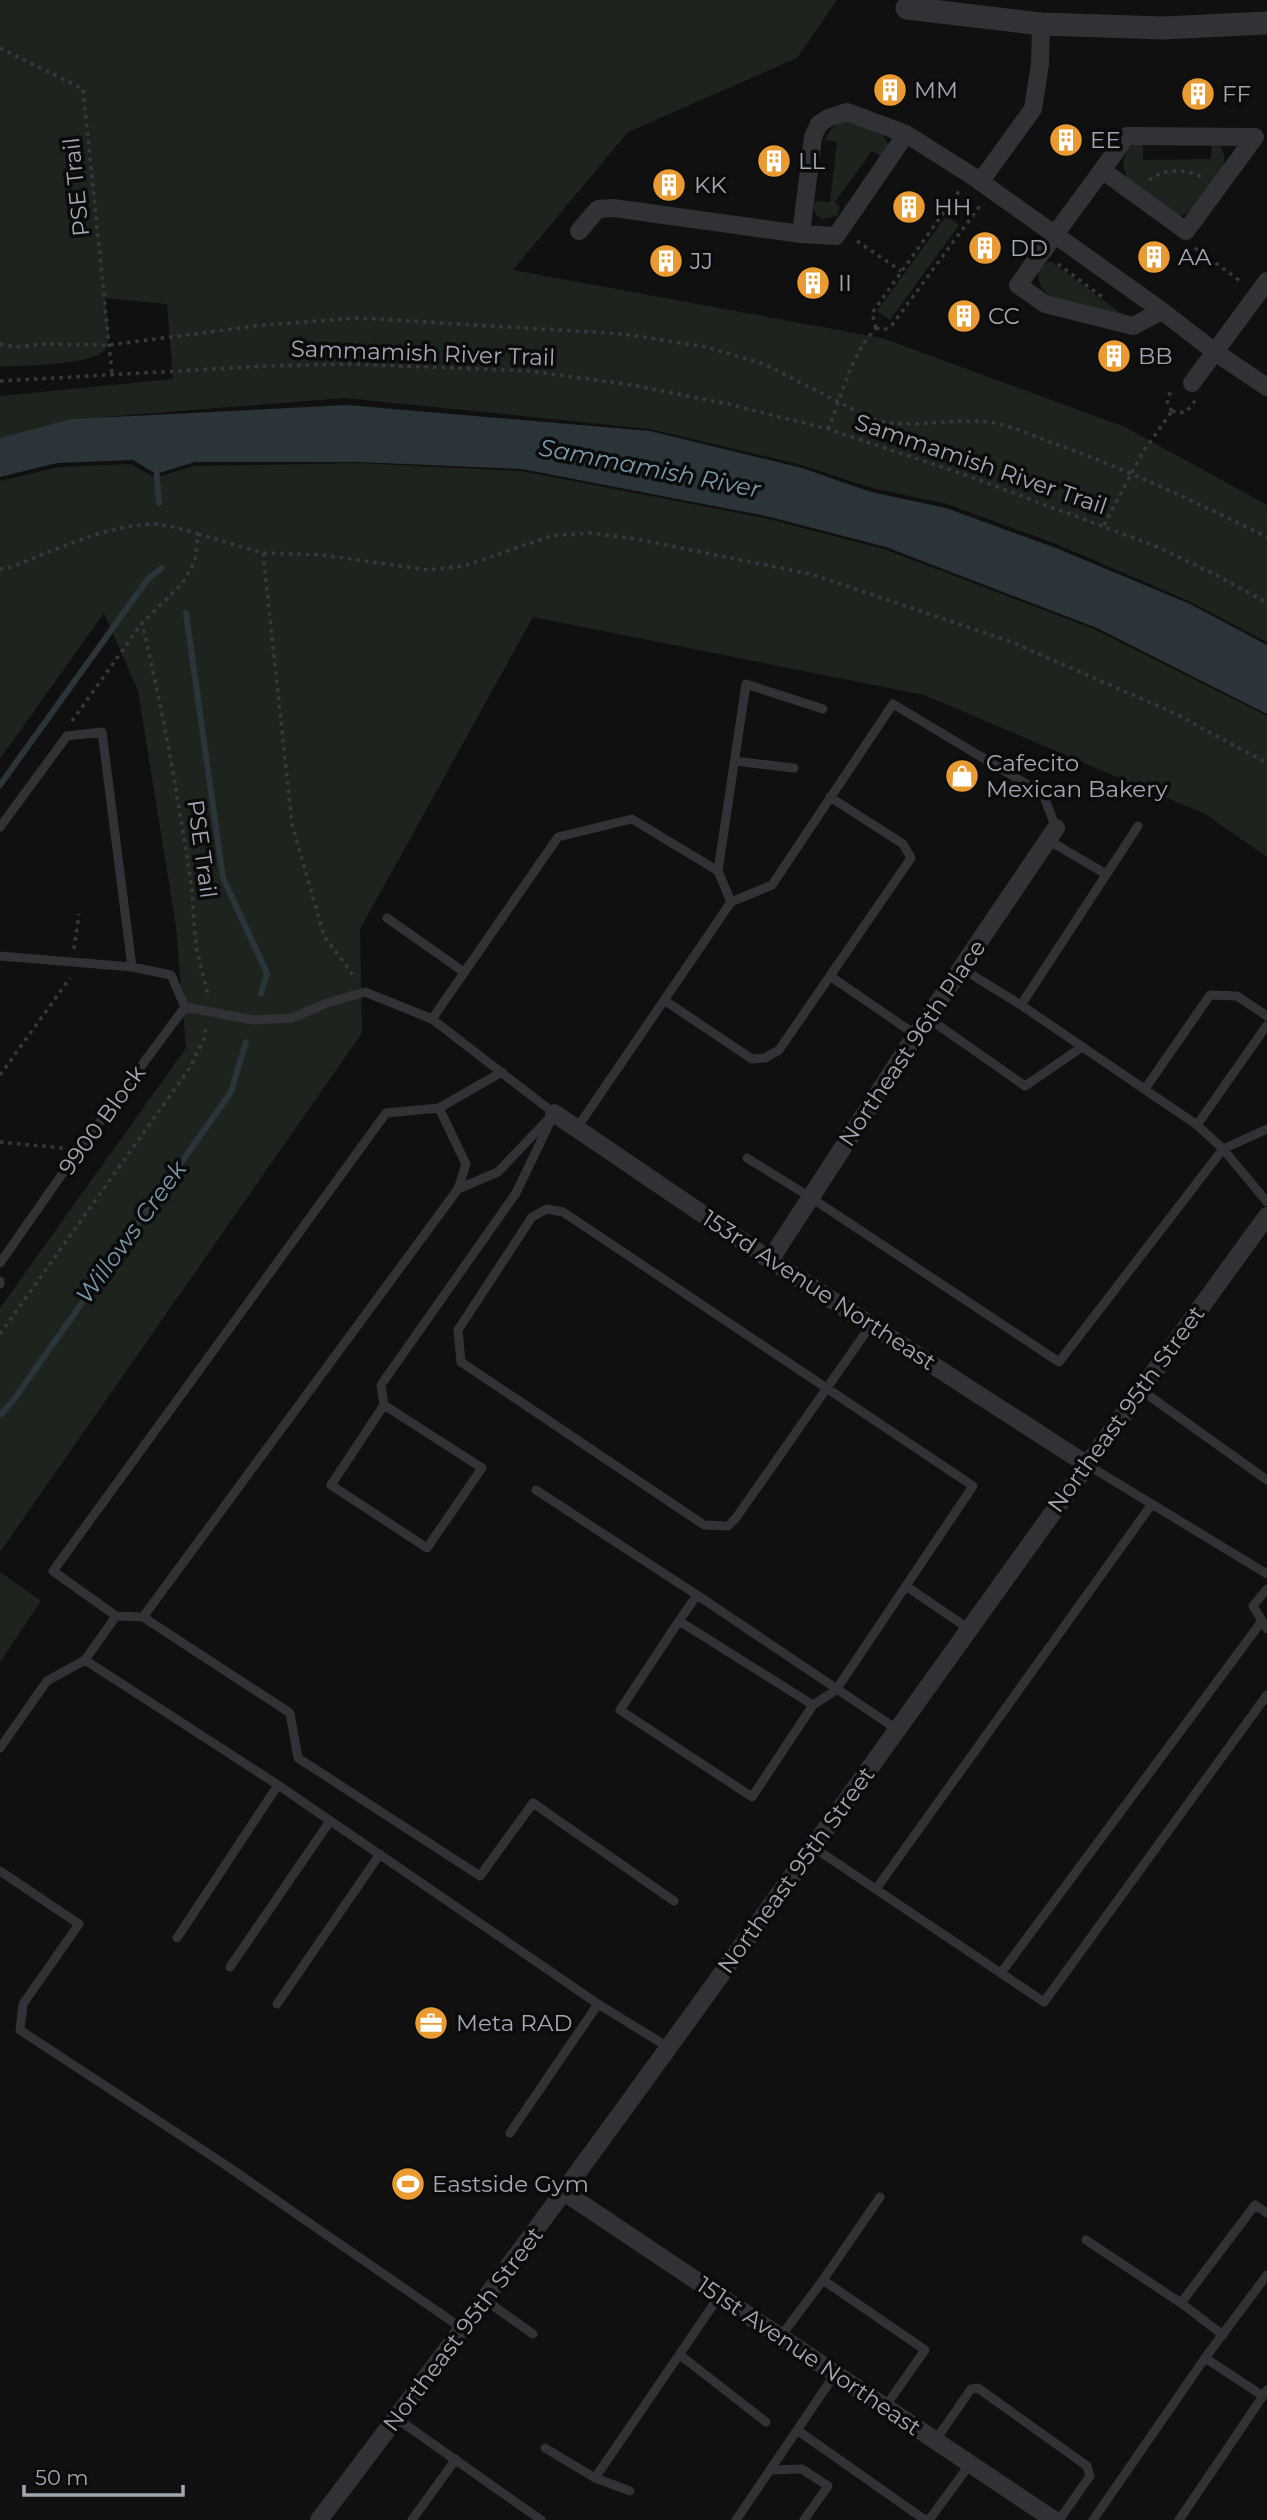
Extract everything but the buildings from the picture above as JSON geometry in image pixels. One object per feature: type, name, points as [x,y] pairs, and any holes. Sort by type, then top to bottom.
[{"type":"street","points":[[907,8],[1041,24],[1163,28],[1267,23]]},
{"type":"street","points":[[971,184],[1032,109],[1040,64],[1041,24]]},
{"type":"street","points":[[801,234],[813,137],[819,124],[847,112],[906,134],[971,184],[1055,235],[1267,387]]},
{"type":"street","points":[[579,230],[598,209],[613,208],[801,234],[836,236],[906,134]]},
{"type":"street","points":[[1102,170],[1186,231],[1261,134]]},
{"type":"street","points":[[1161,311],[1133,326],[1045,304],[1018,285],[1127,136],[1261,134]]},
{"type":"street","points":[[1189,387],[1267,281]]},
{"type":"street","name":"Northeast 96th Place","points":[[769,1260],[1052,834]]},
{"type":"street","name":"153rd Avenue Northeast","points":[[554,1112],[769,1260],[1086,1464]]},
{"type":"street","name":"Northeast 95th Street","points":[[319,2520],[564,2192],[1267,1216]]},
{"type":"street","name":"151st Avenue Northeast","points":[[564,2192],[1056,2520]]},
{"type":"lane","points":[[731,902],[718,871],[746,684],[823,709]]},
{"type":"lane","points":[[578,1128],[731,902],[772,885],[893,704],[1043,794],[1052,834],[1106,874]]},
{"type":"lane","points":[[0,827],[67,736],[102,732],[132,967]]},
{"type":"lane","points":[[735,761],[794,768]]},
{"type":"lane","points":[[664,1000],[752,1059],[758,1060],[779,1051],[911,858],[903,844],[830,797]]},
{"type":"lane","points":[[432,1019],[558,837],[632,819],[718,871]]},
{"type":"lane","points":[[1021,1005],[1138,826]]},
{"type":"lane","points":[[387,918],[464,972]]},
{"type":"lane","points":[[0,956],[132,967],[171,975],[185,1007],[253,1020],[292,1018],[327,1003],[365,992],[432,1019],[554,1112]]},
{"type":"lane","points":[[961,968],[1021,1005],[1197,1125],[1223,1149],[1267,1202]]},
{"type":"lane","points":[[830,976],[916,1035]]},
{"type":"lane","points":[[1144,1089],[1210,995],[1237,996],[1267,1016]]},
{"type":"lane","name":"9900 Block","points":[[0,1263],[79,1150],[185,1007]]},
{"type":"lane","points":[[928,1018],[1025,1086],[1082,1046]]},
{"type":"lane","points":[[1197,1125],[1267,1025]]},
{"type":"lane","points":[[502,1072],[439,1108],[386,1113],[53,1571],[116,1616],[143,1617],[290,1713],[298,1758],[481,1876],[533,1803],[674,1901]]},
{"type":"lane","points":[[143,1617],[458,1189],[466,1164],[439,1108]]},
{"type":"lane","points":[[458,1189],[498,1172],[554,1112]]},
{"type":"lane","points":[[384,1405],[482,1468],[428,1548],[331,1485],[384,1405],[381,1385],[516,1193],[554,1112]]},
{"type":"lane","points":[[747,1158],[1059,1362],[1223,1149],[1267,1129]]},
{"type":"lane","points":[[697,1595],[620,1710],[752,1797],[813,1705],[836,1690],[973,1486],[828,1388],[563,1212],[547,1209],[532,1217],[457,1330],[461,1362],[704,1525],[728,1526],[736,1518],[828,1388],[871,1325]]},
{"type":"lane","points":[[1141,1390],[1267,1480]]},
{"type":"lane","points":[[1086,1464],[1267,1574]]},
{"type":"lane","points":[[536,1490],[898,1730]]},
{"type":"lane","points":[[876,1889],[1152,1504]]},
{"type":"lane","points":[[906,1586],[969,1629]]},
{"type":"lane","points":[[1001,1973],[1264,1625],[1253,1606],[1267,1589]]},
{"type":"lane","points":[[0,1748],[47,1681],[85,1660],[116,1616]]},
{"type":"lane","points":[[679,1621],[813,1705]]},
{"type":"lane","points":[[85,1660],[278,1785],[598,2004],[668,2047]]},
{"type":"lane","points":[[813,1847],[1044,2002],[1267,1695]]},
{"type":"lane","points":[[177,1938],[278,1785]]},
{"type":"lane","points":[[230,1968],[330,1821]]},
{"type":"lane","points":[[277,2004],[380,1854]]},
{"type":"lane","points":[[0,1871],[79,1924],[23,2004],[20,2030],[224,2164],[463,2329]]},
{"type":"lane","points":[[510,2133],[598,2004]]},
{"type":"lane","points":[[781,2336],[880,2197]]},
{"type":"lane","points":[[1181,2303],[1255,2205],[1267,2214]]},
{"type":"lane","points":[[1086,2240],[1181,2303],[1223,2335]]},
{"type":"lane","points":[[1093,2520],[1205,2358],[1267,2275]]},
{"type":"lane","points":[[823,2280],[925,2350],[885,2407]]},
{"type":"lane","points":[[595,2478],[720,2295]]},
{"type":"lane","points":[[485,2300],[533,2334]]},
{"type":"lane","points":[[680,2355],[766,2422]]},
{"type":"lane","points":[[1179,2520],[1265,2393],[1205,2358]]},
{"type":"lane","points":[[736,2520],[835,2374]]},
{"type":"lane","points":[[935,2441],[971,2389],[978,2388],[1087,2466],[1090,2476],[1056,2520]]},
{"type":"lane","points":[[396,2418],[541,2520]]},
{"type":"lane","points":[[797,2430],[927,2520],[970,2464]]},
{"type":"lane","points":[[545,2448],[595,2478],[630,2491]]},
{"type":"lane","points":[[412,2520],[456,2459]]},
{"type":"lane","points":[[770,2470],[802,2469],[828,2486],[804,2520]]},
{"type":"path","name":"PSE Trail","points":[[0,48],[83,89],[112,374]]},
{"type":"path","points":[[1137,195],[1153,177],[1171,170],[1190,171],[1218,188]]},
{"type":"path","points":[[876,328],[872,313],[901,271],[971,184]]},
{"type":"path","points":[[876,328],[884,330],[892,325],[983,200]]},
{"type":"path","points":[[841,230],[901,271]]},
{"type":"path","points":[[1191,245],[1240,281]]},
{"type":"path","points":[[1052,261],[1105,299]]},
{"type":"path","points":[[0,344],[16,347],[44,344],[109,345],[263,325],[359,318],[624,334],[706,347],[764,364],[840,400],[872,419],[887,423],[967,420],[996,424],[1091,457],[1267,537]]},
{"type":"path","points":[[828,429],[858,352],[876,328]]},
{"type":"path","name":"Sammamish River Trail","points":[[0,381],[351,364],[530,371],[632,385],[728,404],[828,429],[963,474],[1104,525],[1171,553],[1267,603]]},
{"type":"path","points":[[1189,387],[1186,412],[1172,411],[1167,405],[1167,397],[1189,387]]},
{"type":"path","points":[[1104,525],[1130,474],[1172,411]]},
{"type":"path","points":[[0,569],[98,535],[140,525],[171,526],[263,553],[323,555],[428,570],[464,566],[551,536],[590,533],[636,539],[811,574],[1009,641],[1172,712],[1267,763]]},
{"type":"path","points":[[67,736],[73,717],[142,623],[182,584],[195,561],[198,534]]},
{"type":"path","points":[[263,553],[292,824],[324,936],[365,992]]},
{"type":"path","name":"PSE Trail","points":[[0,1334],[189,1069],[204,1038],[210,1012],[206,980],[197,952],[191,879],[178,802],[142,623]]},
{"type":"path","points":[[0,1075],[70,978],[79,914]]},
{"type":"path","points":[[0,1142],[79,1150]]},
{"type":"shaded area","points":[[0,0],[837,0],[797,58],[628,132],[513,270],[882,338],[1125,427],[1267,505],[1267,642],[1191,602],[1059,545],[947,504],[872,488],[798,464],[650,429],[345,398],[79,419],[0,439],[0,396],[173,379],[167,304],[105,298],[109,336],[106,348],[100,354],[74,361],[0,367]]},
{"type":"shaded area","points":[[846,120],[877,132],[889,146],[883,158],[872,151],[835,202],[840,207],[837,216],[822,219],[816,215],[813,206],[817,201],[830,202],[837,142],[824,140],[833,127]]},
{"type":"shaded area","points":[[1137,143],[1143,146],[1143,160],[1211,159],[1212,144],[1218,144],[1224,154],[1223,166],[1190,211],[1181,216],[1147,196],[1127,176],[1123,166],[1125,155]]},
{"type":"shaded area","points":[[946,216],[959,225],[890,320],[877,311]]},
{"type":"shaded area","points":[[1048,262],[1052,262],[1123,315],[1054,299],[1041,287],[1038,277]]},
{"type":"shaded area","points":[[359,463],[521,471],[764,518],[884,549],[1096,630],[1267,716],[1267,857],[1205,814],[924,695],[533,617],[360,929],[362,1033],[0,1552],[0,1308],[186,1048],[176,926],[138,691],[104,613],[0,759],[0,481],[59,467],[131,464],[155,478],[193,466]]},
{"type":"shaded area","points":[[0,1572],[41,1601],[0,1662]]},
{"type":"water","name":"Sammamish River","points":[[347,405],[650,431],[802,468],[871,492],[946,508],[1056,548],[1190,604],[1267,645],[1267,714],[1097,628],[886,547],[766,516],[522,469],[358,462],[195,462],[156,474],[133,460],[57,463],[0,477],[0,438],[72,419]]},
{"type":"waterway","name":"Willows Creek","points":[[156,466],[159,503]]},
{"type":"waterway","points":[[0,785],[148,579],[162,568]]},
{"type":"waterway","name":"Willows Creek","points":[[186,613],[223,878],[267,973],[261,994]]},
{"type":"waterway","name":"Willows Creek","points":[[0,1415],[12,1402],[231,1092],[246,1042]]},
{"type":"place","name":"MM","points":[[890,90]]},
{"type":"place","name":"FF","points":[[1198,94]]},
{"type":"place","name":"EE","points":[[1066,140]]},
{"type":"place","name":"LL","points":[[774,161]]},
{"type":"place","name":"KK","points":[[669,185]]},
{"type":"place","name":"HH","points":[[909,207]]},
{"type":"place","name":"DD","points":[[985,248]]},
{"type":"place","name":"AA","points":[[1154,257]]},
{"type":"place","name":"JJ","points":[[666,261]]},
{"type":"place","name":"II","points":[[813,283]]},
{"type":"place","name":"CC","points":[[964,316]]},
{"type":"place","name":"BB","points":[[1114,356]]},
{"type":"place","name":"Cafecito Mexican Bakery","points":[[962,776]]},
{"type":"place","name":"Meta RAD","points":[[431,2023]]},
{"type":"place","name":"Eastside Gym","points":[[408,2184]]}]
